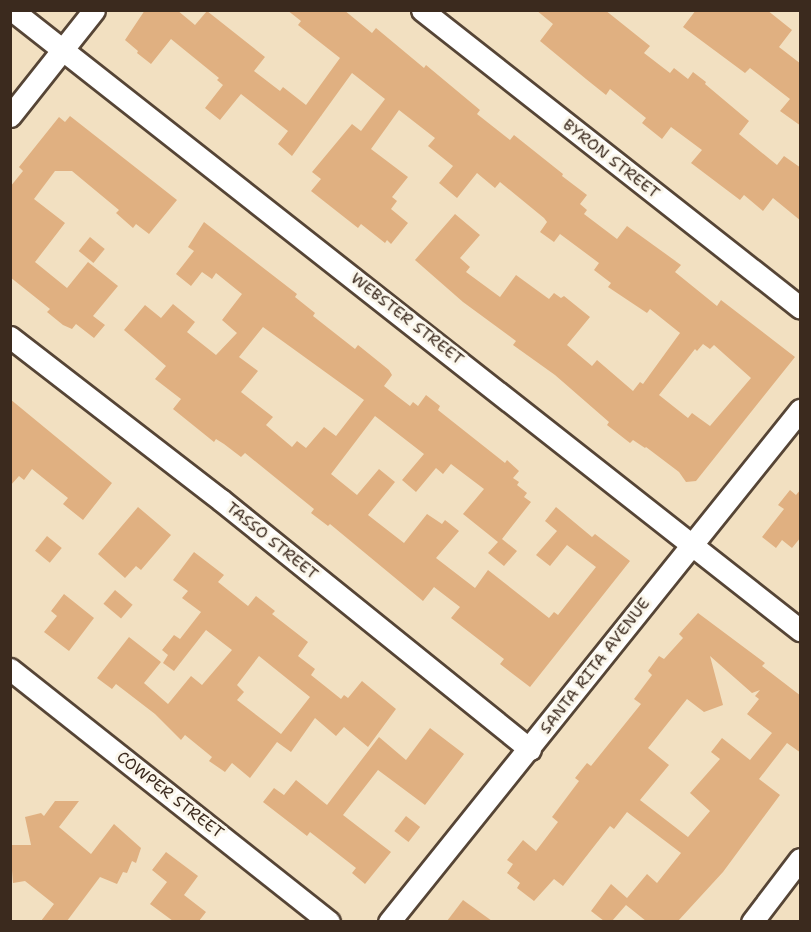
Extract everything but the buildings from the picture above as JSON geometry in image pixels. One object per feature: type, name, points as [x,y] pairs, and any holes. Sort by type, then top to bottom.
[{"type":"street","name":"WEBSTER STREET","points":[[12,10],[801,630]]},
{"type":"street","points":[[10,116],[94,10]]},
{"type":"street","name":"BYRON STREET","points":[[422,10],[801,307]]},
{"type":"street","name":"TASSO STREET","points":[[10,337],[221,500],[530,749]]},
{"type":"street","name":"SANTA RITA AVENUE","points":[[389,921],[530,749],[691,544],[801,410]]},
{"type":"street","name":"COWPER STREET","points":[[10,669],[329,921]]},
{"type":"street","points":[[752,921],[801,859]]}]
